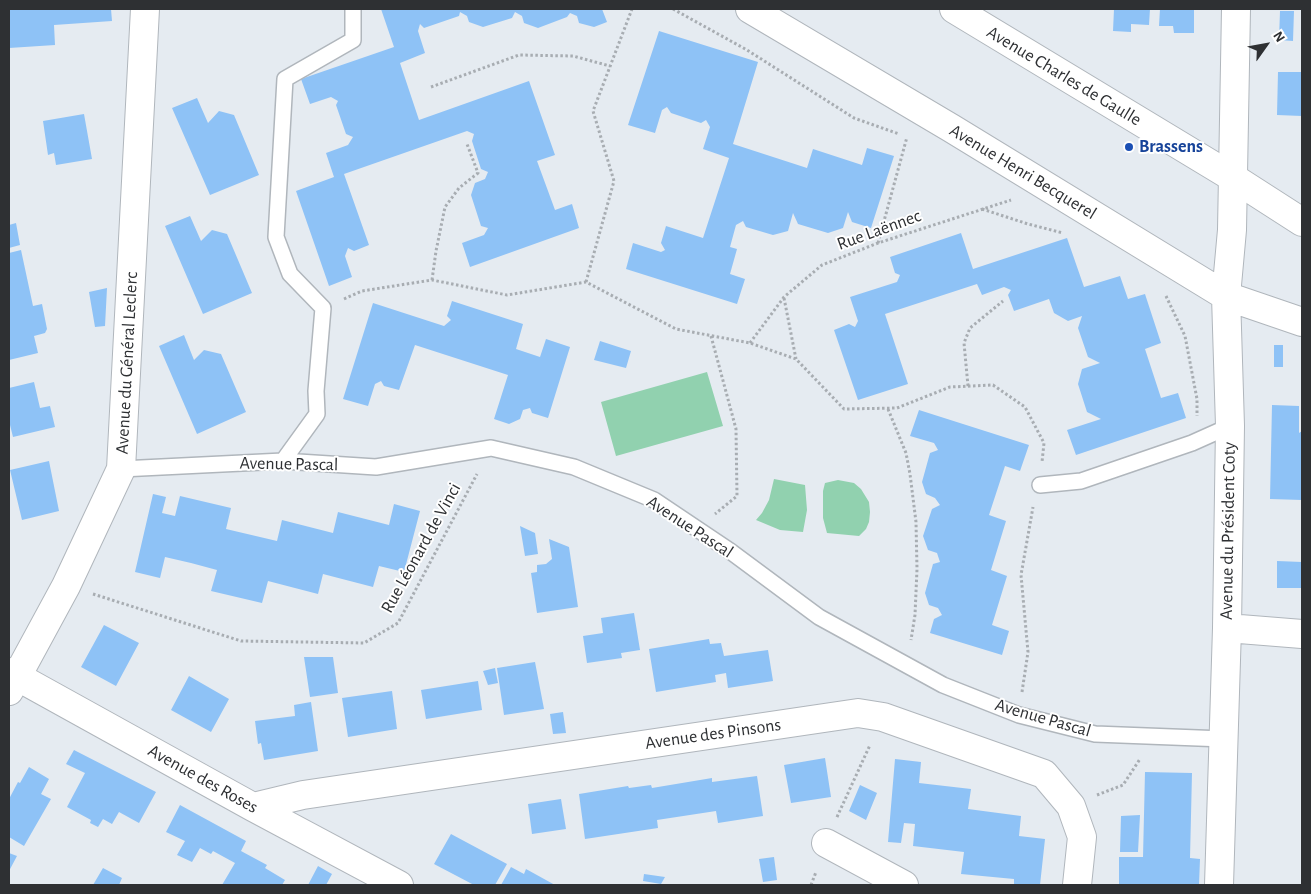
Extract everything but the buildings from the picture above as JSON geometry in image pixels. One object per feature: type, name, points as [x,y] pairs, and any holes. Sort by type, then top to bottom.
[{"type":"street","name":"Avenue du Général Leclerc","points":[[11,680],[66,586],[121,469],[145,9]]},
{"type":"street","name":"Avenue Henri Becquerel","points":[[750,9],[1226,296],[1302,322]]},
{"type":"street","name":"Avenue Charles de Gaulle","points":[[954,9],[1232,177],[1302,222]]},
{"type":"street","name":"Avenue du Président Coty","points":[[1219,885],[1227,628],[1230,426],[1226,296],[1232,230],[1236,9]]},
{"type":"street","points":[[1227,628],[1302,634]]},
{"type":"street","points":[[9,646],[11,680]]},
{"type":"street","name":"Avenue des Roses","points":[[11,680],[399,885]]},
{"type":"street","name":"Avenue des Pinsons","points":[[253,807],[303,796],[858,713],[883,717],[1044,774],[1071,806],[1082,837],[1077,885]]},
{"type":"street","points":[[826,843],[904,885]]},
{"type":"lane","points":[[283,461],[317,414],[316,391],[323,308],[290,274],[276,237],[285,79],[353,40],[354,9]]},
{"type":"lane","points":[[1040,485],[1081,481],[1192,443],[1230,426]]},
{"type":"lane","name":"Avenue Pascal","points":[[121,469],[283,461],[376,467],[492,448],[574,467],[654,500],[819,617],[943,685],[1019,716],[1095,734],[1224,739]]},
{"type":"path","points":[[586,282],[614,181],[593,111],[632,9]]},
{"type":"path","points":[[673,9],[747,50],[854,118],[923,143],[950,128]]},
{"type":"path","points":[[431,86],[519,55],[573,56],[610,66]]},
{"type":"path","points":[[878,243],[907,137]]},
{"type":"path","points":[[432,280],[445,207],[459,188],[478,173],[467,144]]},
{"type":"path","name":"Rue Laënnec","points":[[750,343],[784,297],[822,265],[878,243],[1048,188]]},
{"type":"path","points":[[982,209],[1066,234]]},
{"type":"path","points":[[323,308],[362,291],[432,280],[507,295],[586,282],[676,329],[750,343],[796,359],[844,409],[897,408],[950,387],[993,385],[1025,407],[1044,444],[1040,485],[1032,513],[1021,575],[1028,652],[1019,716]]},
{"type":"path","points":[[1158,290],[1167,296],[1185,336],[1197,399],[1197,422],[1192,443]]},
{"type":"path","points":[[784,297],[796,359]]},
{"type":"path","points":[[968,386],[964,343],[970,328],[1003,301]]},
{"type":"path","points":[[696,529],[737,496],[736,429],[711,336]]},
{"type":"path","points":[[888,408],[906,453],[916,522],[917,569],[915,615],[911,641],[913,668]]},
{"type":"path","name":"Rue Léonard de Vinci","points":[[66,586],[241,640],[364,644],[398,623],[492,448]]},
{"type":"path","points":[[811,885],[826,843],[883,717]]},
{"type":"path","points":[[1071,806],[1123,785],[1155,736]]},
{"type":"green space","points":[[707,372],[723,426],[616,456],[601,402]]},
{"type":"green space","points":[[774,479],[805,485],[807,510],[803,532],[780,530],[756,520],[769,500]]},
{"type":"green space","points":[[838,480],[854,483],[861,489],[869,502],[869,522],[866,529],[859,536],[827,533],[823,518],[823,491],[825,483]]},
{"type":"place","name":"Brassens","points":[[1129,147]]}]
